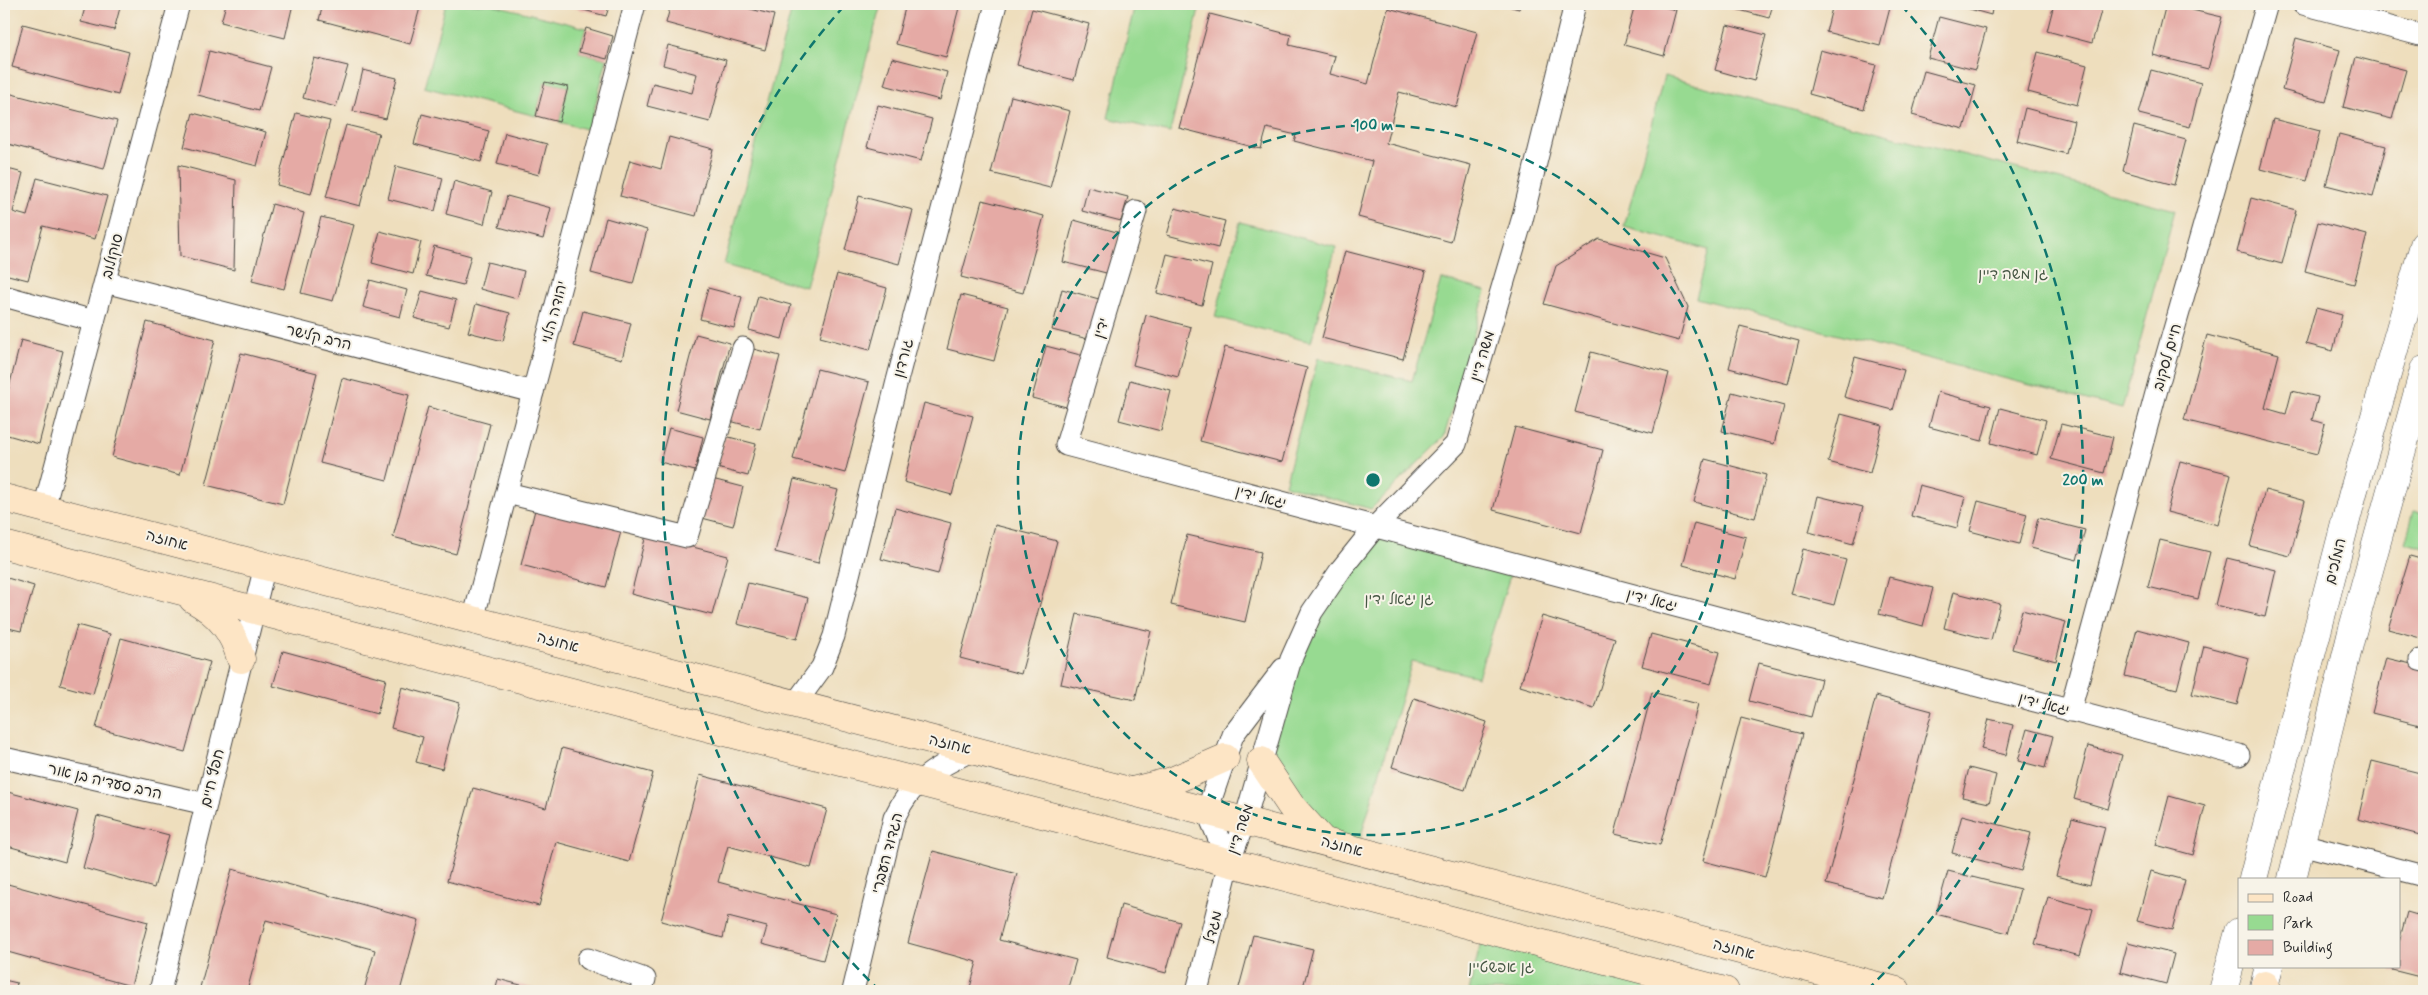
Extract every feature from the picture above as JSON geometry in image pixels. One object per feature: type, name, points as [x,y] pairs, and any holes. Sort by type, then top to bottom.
[{"type":"main road","name":"אחוזה","points":[[4,498],[1897,991]]},
{"type":"main road","points":[[4,545],[1725,991]]},
{"type":"main road","points":[[174,589],[207,606],[223,621],[235,639],[241,659]]},
{"type":"main road","points":[[1130,792],[1172,781],[1225,758]]},
{"type":"main road","points":[[1261,761],[1290,806],[1322,840]]},
{"type":"street","name":"סוקולוב","points":[[44,508],[179,4]]},
{"type":"street","name":"יהודה הלוי","points":[[473,620],[635,4]]},
{"type":"street","name":"גורדון","points":[[795,704],[822,667],[834,636],[896,381],[996,4]]},
{"type":"street","name":"משה דיין","points":[[1229,863],[1245,820],[1290,659],[1312,612],[1342,568],[1375,527],[1456,444],[1524,211],[1575,4]]},
{"type":"street","name":"חיים לסקוב","points":[[2070,710],[2159,382],[2267,4]]},
{"type":"street","points":[[2303,4],[2424,36]]},
{"type":"street","name":"ידין","points":[[1066,445],[1136,211]]},
{"type":"street","name":"המלכים","points":[[2253,878],[2353,493],[2424,245]]},
{"type":"street","name":"הרב קלישר","points":[[105,282],[533,392]]},
{"type":"street","points":[[4,296],[94,321]]},
{"type":"street","points":[[506,493],[687,537],[743,348]]},
{"type":"street","points":[[2292,878],[2352,632],[2424,370]]},
{"type":"street","name":"יגאל ידין","points":[[1066,445],[2239,755]]},
{"type":"street","name":"חפץ חיים","points":[[160,991],[265,566]]},
{"type":"street","name":"משה דיין","points":[[1229,863],[1206,811],[1233,734],[1290,659]]},
{"type":"street","name":"הגדוד העברי","points":[[853,991],[894,818],[903,799],[917,781],[973,750]]},
{"type":"street","name":"הרב סעדיה בן אור","points":[[4,758],[206,804]]},
{"type":"street","points":[[2300,844],[2424,876]]},
{"type":"street","name":"מגדל","points":[[1197,991],[1229,863]]},
{"type":"street","points":[[2223,991],[2238,936]]},
{"type":"street","points":[[588,959],[645,979],[641,991]]},
{"type":"green space","points":[[446,4],[491,4],[586,28],[579,52],[607,59],[589,130],[559,122],[568,87],[545,82],[536,116],[424,87]]},
{"type":"green space","points":[[793,4],[881,4],[806,287],[724,265]]},
{"type":"green space","points":[[1135,4],[1171,4],[1199,10],[1170,133],[1108,118]]},
{"type":"green space","name":"גן משה דיין","points":[[1664,76],[2175,210],[2122,409],[1696,298],[1709,250],[1624,227]]},
{"type":"green space","points":[[1240,222],[1336,247],[1311,342],[1215,317]]},
{"type":"green space","points":[[1441,279],[1486,291],[1444,437],[1371,509],[1285,485],[1318,358],[1412,381]]},
{"type":"green space","points":[[2414,511],[2424,513],[2424,548],[2405,543]]},
{"type":"green space","name":"גן יגאל ידין","points":[[1375,527],[1514,563],[1478,677],[1412,661],[1357,850],[1322,840],[1261,761],[1298,642]]},
{"type":"green space","name":"גן אפשטיין","points":[[1482,938],[1692,991],[1469,991]]},
{"type":"building","points":[[86,4],[121,4],[114,30],[81,22]]},
{"type":"building","points":[[226,4],[293,4],[285,38],[221,22]]},
{"type":"building","points":[[323,4],[421,4],[410,44],[319,20]]},
{"type":"building","points":[[561,4],[610,4],[606,16]]},
{"type":"building","points":[[671,4],[731,4],[774,15],[765,50],[666,23]]},
{"type":"building","points":[[906,4],[960,4],[946,57],[896,44]]},
{"type":"building","points":[[1500,4],[1521,4],[1519,9]]},
{"type":"building","points":[[1635,4],[1652,4],[1676,10],[1664,56],[1624,45]]},
{"type":"building","points":[[1733,4],[1773,4],[1769,18],[1732,8]]},
{"type":"building","points":[[1833,4],[1891,4],[1880,46],[1826,32]]},
{"type":"building","points":[[1952,4],[1993,4],[1991,15]]},
{"type":"building","points":[[2054,4],[2103,4],[2092,43],[2047,31]]},
{"type":"building","points":[[2166,4],[2222,17],[2208,69],[2153,55]]},
{"type":"building","points":[[1388,8],[1477,32],[1457,107],[1399,92],[1386,143],[1471,165],[1451,242],[1358,217],[1372,161],[1294,141],[1296,135],[1267,128],[1261,149],[1179,128],[1210,14],[1291,35],[1289,45],[1335,56],[1330,74],[1368,84]]},
{"type":"building","points":[[1032,9],[1089,24],[1074,80],[1017,65]]},
{"type":"building","points":[[1939,17],[1986,29],[1975,70],[1928,58]]},
{"type":"building","points":[[23,24],[129,52],[118,95],[12,67]]},
{"type":"building","points":[[1727,25],[1766,35],[1754,81],[1715,70]]},
{"type":"building","points":[[586,28],[613,36],[607,59],[579,52]]},
{"type":"building","points":[[2296,38],[2340,50],[2326,102],[2282,90]]},
{"type":"building","points":[[668,45],[726,60],[710,122],[647,106],[653,83],[692,93],[697,74],[663,65]]},
{"type":"building","points":[[1820,50],[1876,65],[1864,109],[1809,94]]},
{"type":"building","points":[[209,51],[271,67],[259,111],[198,95]]},
{"type":"building","points":[[2038,52],[2087,65],[2077,105],[2028,92]]},
{"type":"building","points":[[2356,57],[2406,70],[2392,119],[2343,107]]},
{"type":"building","points":[[314,58],[348,66],[336,107],[303,98]]},
{"type":"building","points":[[892,58],[947,72],[940,100],[884,85]]},
{"type":"building","points":[[363,70],[397,78],[386,119],[353,111]]},
{"type":"building","points":[[2151,70],[2201,83],[2190,127],[2139,114]]},
{"type":"building","points":[[1924,71],[1976,85],[1964,129],[1912,115]]},
{"type":"building","points":[[545,82],[568,87],[559,122],[536,116]]},
{"type":"building","points":[[4,92],[117,121],[104,169],[4,143]]},
{"type":"building","points":[[1011,96],[1070,111],[1050,188],[991,173]]},
{"type":"building","points":[[878,105],[932,119],[921,161],[867,147]]},
{"type":"building","points":[[2025,108],[2074,121],[2066,154],[2017,141]]},
{"type":"building","points":[[193,113],[266,132],[257,166],[184,147]]},
{"type":"building","points":[[296,113],[330,121],[311,194],[277,185]]},
{"type":"building","points":[[422,114],[489,131],[481,162],[414,144]]},
{"type":"building","points":[[2273,119],[2320,131],[2307,181],[2260,169]]},
{"type":"building","points":[[346,125],[379,133],[360,206],[326,197]]},
{"type":"building","points":[[2134,126],[2186,140],[2174,185],[2123,171]]},
{"type":"building","points":[[505,133],[547,144],[539,175],[497,164]]},
{"type":"building","points":[[2339,134],[2386,146],[2373,197],[2326,185]]},
{"type":"building","points":[[669,137],[713,149],[696,216],[620,196],[630,160],[661,169]]},
{"type":"building","points":[[178,165],[236,180],[234,270],[180,256]]},
{"type":"building","points":[[396,166],[443,178],[435,211],[388,199]]},
{"type":"building","points":[[4,168],[23,173],[13,212],[27,216],[37,178],[107,196],[95,239],[43,226],[28,280],[4,274]]},
{"type":"building","points":[[454,181],[492,192],[484,224],[446,214]]},
{"type":"building","points":[[1088,187],[1128,197],[1121,221],[1082,211]]},
{"type":"building","points":[[507,196],[551,208],[543,239],[499,227]]},
{"type":"building","points":[[859,196],[913,210],[899,264],[845,250]]},
{"type":"building","points":[[2251,198],[2296,210],[2282,264],[2237,252]]},
{"type":"building","points":[[982,200],[1044,216],[1023,293],[961,277]]},
{"type":"building","points":[[272,204],[304,213],[284,289],[252,281]]},
{"type":"building","points":[[1175,208],[1225,221],[1218,248],[1167,235]]},
{"type":"building","points":[[321,217],[354,225],[333,301],[301,293]]},
{"type":"building","points":[[606,218],[647,230],[633,284],[591,273]]},
{"type":"building","points":[[1074,220],[1120,233],[1110,274],[1063,262]]},
{"type":"building","points":[[2318,222],[2367,235],[2354,284],[2305,271]]},
{"type":"building","points":[[380,231],[421,242],[413,274],[372,263]]},
{"type":"building","points":[[1599,239],[1665,258],[1688,307],[1679,341],[1544,304],[1556,266]]},
{"type":"building","points":[[434,246],[471,256],[463,285],[426,276]]},
{"type":"building","points":[[1345,251],[1426,272],[1403,359],[1322,338]]},
{"type":"building","points":[[1167,254],[1212,265],[1202,305],[1157,293]]},
{"type":"building","points":[[487,262],[524,271],[517,299],[480,289]]},
{"type":"building","points":[[837,274],[887,288],[870,350],[820,337]]},
{"type":"building","points":[[370,280],[407,290],[400,317],[363,307]]},
{"type":"building","points":[[708,288],[742,297],[734,328],[700,319]]},
{"type":"building","points":[[1062,289],[1099,299],[1088,339],[1052,330]]},
{"type":"building","points":[[422,291],[456,300],[449,327],[414,318]]},
{"type":"building","points":[[961,295],[1008,307],[994,361],[947,349]]},
{"type":"building","points":[[758,296],[791,305],[782,339],[749,330]]},
{"type":"building","points":[[476,304],[510,313],[503,341],[468,332]]},
{"type":"building","points":[[2316,308],[2342,315],[2333,351],[2306,344]]},
{"type":"building","points":[[583,311],[631,323],[622,359],[574,346]]},
{"type":"building","points":[[1146,315],[1191,327],[1178,377],[1133,365]]},
{"type":"building","points":[[147,322],[215,340],[180,475],[112,457]]},
{"type":"building","points":[[1740,326],[1799,341],[1788,384],[1729,368]]},
{"type":"building","points":[[696,334],[730,343],[710,419],[676,410]]},
{"type":"building","points":[[2207,335],[2279,354],[2265,408],[2286,414],[2292,391],[2318,397],[2312,420],[2325,424],[2317,454],[2184,420]]},
{"type":"building","points":[[21,340],[63,351],[39,444],[4,434],[4,407]]},
{"type":"building","points":[[1046,346],[1084,356],[1070,408],[1032,398]]},
{"type":"building","points":[[746,347],[780,356],[760,429],[726,420]]},
{"type":"building","points":[[1225,347],[1307,368],[1282,462],[1200,441]]},
{"type":"building","points":[[1591,352],[1669,373],[1653,433],[1575,412]]},
{"type":"building","points":[[241,353],[317,373],[283,504],[206,485]]},
{"type":"building","points":[[1855,357],[1904,370],[1893,410],[1844,397]]},
{"type":"building","points":[[817,369],[869,382],[845,473],[793,459]]},
{"type":"building","points":[[342,378],[409,395],[387,480],[320,463]]},
{"type":"building","points":[[1130,380],[1171,391],[1161,431],[1119,420]]},
{"type":"building","points":[[1732,392],[1784,406],[1774,444],[1722,431]]},
{"type":"building","points":[[1938,392],[1991,406],[1982,441],[1929,427]]},
{"type":"building","points":[[924,403],[973,416],[952,495],[904,482]]},
{"type":"building","points":[[428,407],[490,424],[456,554],[393,537]]},
{"type":"building","points":[[2000,408],[2046,420],[2037,455],[1991,443]]},
{"type":"building","points":[[1841,414],[1882,425],[1870,473],[1828,462]]},
{"type":"building","points":[[2061,424],[2113,437],[2104,473],[2051,459]]},
{"type":"building","points":[[1515,427],[1603,450],[1581,533],[1493,510]]},
{"type":"building","points":[[669,428],[703,437],[695,471],[660,462]]},
{"type":"building","points":[[725,436],[756,444],[748,476],[717,468]]},
{"type":"building","points":[[1705,459],[1766,475],[1755,518],[1694,502]]},
{"type":"building","points":[[2180,461],[2231,474],[2218,525],[2167,512]]},
{"type":"building","points":[[712,479],[743,487],[733,526],[702,518]]},
{"type":"building","points":[[794,479],[838,490],[818,563],[775,552]]},
{"type":"building","points":[[1919,485],[1965,497],[1957,528],[1911,516]]},
{"type":"building","points":[[2265,490],[2305,501],[2290,556],[2250,546]]},
{"type":"building","points":[[1818,496],[1863,507],[1853,544],[1809,532]]},
{"type":"building","points":[[1978,501],[2027,514],[2019,544],[1970,531]]},
{"type":"building","points":[[537,502],[623,524],[606,587],[521,565]]},
{"type":"building","points":[[895,508],[951,523],[938,574],[881,559]]},
{"type":"building","points":[[2038,518],[2085,530],[2077,560],[2031,548]]},
{"type":"building","points":[[1694,523],[1746,537],[1735,579],[1683,565]]},
{"type":"building","points":[[995,525],[1057,541],[1021,674],[960,658]]},
{"type":"building","points":[[646,535],[728,556],[712,615],[631,594]]},
{"type":"building","points":[[1187,535],[1261,552],[1245,622],[1171,605]]},
{"type":"building","points":[[2160,540],[2210,552],[2198,599],[2148,587]]},
{"type":"building","points":[[1803,549],[1846,560],[1834,605],[1791,594]]},
{"type":"building","points":[[2410,556],[2424,560],[2424,639],[2388,629]]},
{"type":"building","points":[[2227,558],[2276,570],[2265,617],[2215,605]]},
{"type":"building","points":[[4,577],[34,586],[21,631],[4,627]]},
{"type":"building","points":[[1889,577],[1933,588],[1923,626],[1879,614]]},
{"type":"building","points":[[748,583],[808,598],[797,639],[737,624]]},
{"type":"building","points":[[1953,592],[2000,604],[1991,640],[1944,628]]},
{"type":"building","points":[[2022,610],[2066,622],[2056,661],[2012,649]]},
{"type":"building","points":[[1077,614],[1151,631],[1135,700],[1061,684]]},
{"type":"building","points":[[1542,616],[1615,638],[1594,708],[1520,686]]},
{"type":"building","points":[[77,625],[110,634],[93,694],[60,685]]},
{"type":"building","points":[[2137,629],[2189,643],[2177,689],[2125,676]]},
{"type":"building","points":[[1651,634],[1720,652],[1711,684],[1642,666]]},
{"type":"building","points":[[121,638],[210,662],[185,752],[96,728]]},
{"type":"building","points":[[2204,646],[2249,658],[2237,705],[2192,694]]},
{"type":"building","points":[[283,651],[386,679],[377,714],[273,686]]},
{"type":"building","points":[[2386,658],[2424,667],[2424,726],[2372,713]]},
{"type":"building","points":[[1759,663],[1821,679],[1811,717],[1749,701]]},
{"type":"building","points":[[402,687],[460,703],[442,769],[416,762],[423,737],[391,728]]},
{"type":"building","points":[[1652,692],[1698,704],[1660,845],[1615,834]]},
{"type":"building","points":[[1876,696],[1932,711],[1882,898],[1826,884]]},
{"type":"building","points":[[1414,698],[1487,722],[1465,790],[1392,767]]},
{"type":"building","points":[[1741,718],[1802,734],[1765,877],[1703,861]]},
{"type":"building","points":[[1989,719],[2013,725],[2006,755],[1981,749]]},
{"type":"building","points":[[2027,729],[2053,736],[2045,768],[2018,761]]},
{"type":"building","points":[[2088,746],[2122,755],[2108,809],[2074,799]]},
{"type":"building","points":[[562,748],[653,773],[629,862],[556,842],[539,906],[447,881],[473,788],[546,808]]},
{"type":"building","points":[[2372,761],[2424,774],[2424,836],[2358,819]]},
{"type":"building","points":[[1969,768],[1996,775],[1989,803],[1962,797]]},
{"type":"building","points":[[700,775],[827,809],[811,868],[728,846],[718,882],[836,914],[823,960],[762,944],[767,927],[728,917],[723,938],[661,921]]},
{"type":"building","points":[[4,791],[78,811],[65,862],[4,845]]},
{"type":"building","points":[[2169,796],[2205,806],[2193,855],[2156,845]]},
{"type":"building","points":[[1962,815],[2031,833],[2021,871],[1952,853]]},
{"type":"building","points":[[97,816],[169,835],[154,888],[83,868]]},
{"type":"building","points":[[2072,818],[2105,827],[2090,885],[2056,876]]},
{"type":"building","points":[[933,851],[1017,874],[999,940],[1076,960],[1067,991],[969,991],[977,962],[908,943]]},
{"type":"building","points":[[232,869],[419,920],[400,991],[364,990],[375,950],[266,920],[247,991],[199,991]]},
{"type":"building","points":[[1948,871],[2020,889],[2008,933],[1936,914]]},
{"type":"building","points":[[2151,871],[2185,880],[2172,930],[2137,921]]},
{"type":"building","points":[[4,883],[148,922],[131,986],[4,951]]},
{"type":"building","points":[[2048,897],[2093,909],[2080,956],[2035,944]]},
{"type":"building","points":[[1121,905],[1180,922],[1166,973],[1107,957]]},
{"type":"building","points":[[2407,912],[2424,917],[2424,978],[2392,970],[2392,968],[2400,968],[2400,938]]},
{"type":"building","points":[[1253,935],[1313,949],[1302,991],[1238,991]]},
{"type":"building","points":[[2128,942],[2174,954],[2166,984],[2120,972]]},
{"type":"building","points":[[498,979],[543,991],[495,991]]},
{"type":"building","points":[[4,980],[17,983],[15,991],[4,991]]}]
